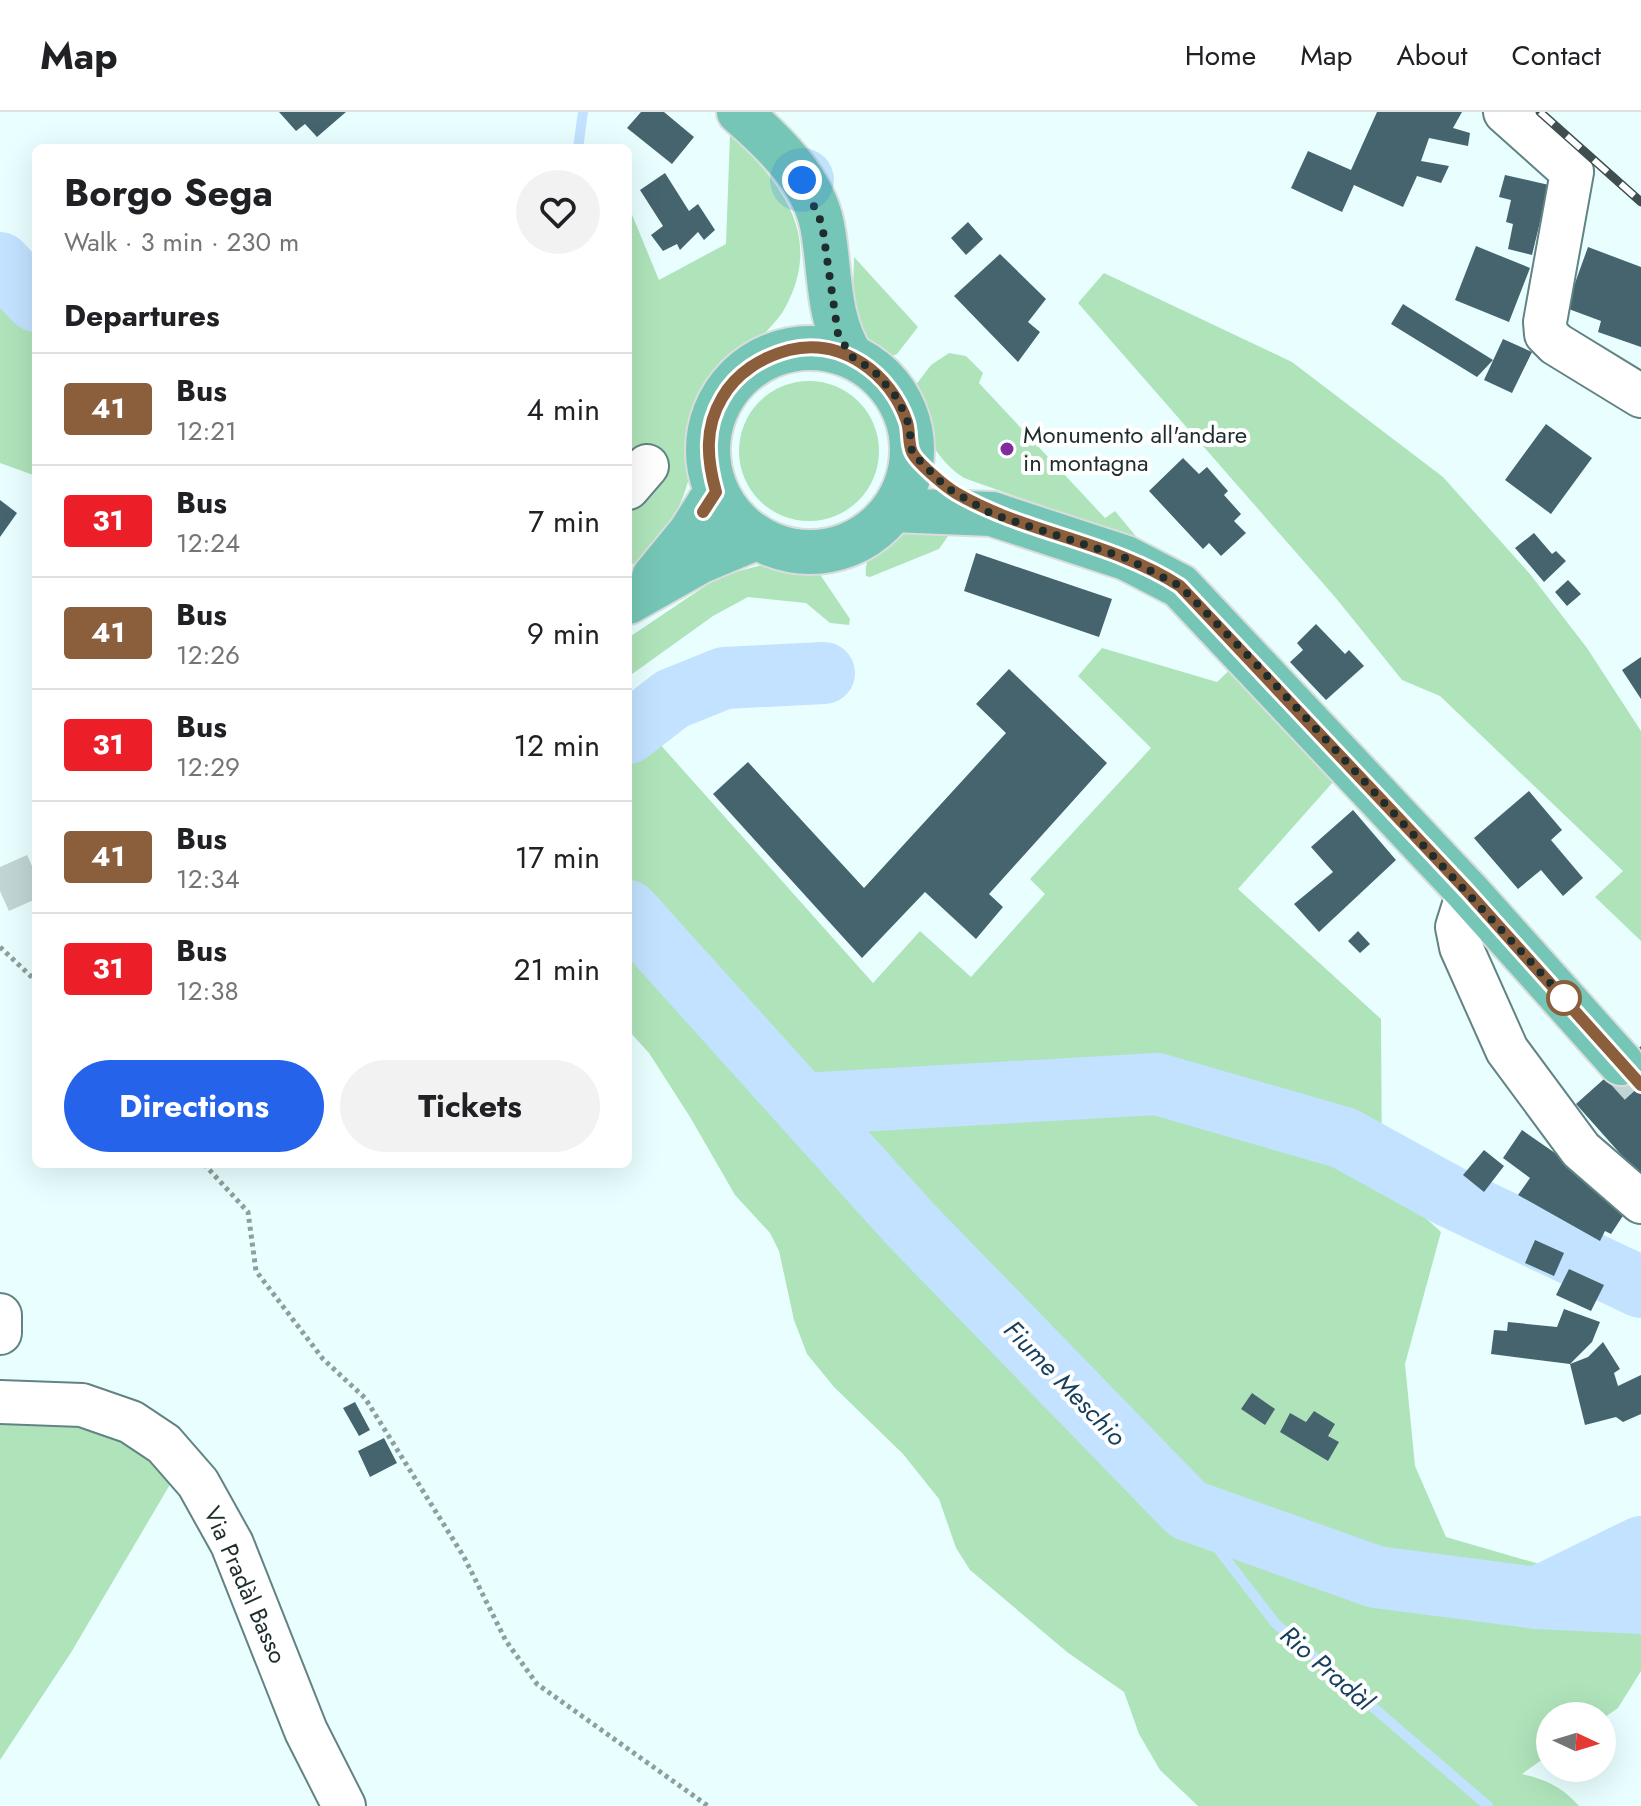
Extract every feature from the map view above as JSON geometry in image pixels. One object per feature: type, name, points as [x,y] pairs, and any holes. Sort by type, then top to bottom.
[{"type":"main road","points":[[739,112],[802,180],[815,201],[838,334],[851,356]]},
{"type":"main road","points":[[771,355],[802,319],[816,287],[825,247]]},
{"type":"main road","points":[[799,348],[826,349],[851,356],[874,371],[898,399],[909,425],[912,453],[907,483],[893,510],[872,532],[845,547],[815,553],[784,550],[756,538],[733,518],[716,492],[708,460],[710,428],[722,397],[743,372],[771,355],[799,348]]},
{"type":"main road","points":[[912,453],[947,488],[992,514],[1126,558],[1180,586],[1468,892],[1621,1063]]},
{"type":"main road","points":[[632,599],[664,568],[716,492]]},
{"type":"main road","points":[[893,510],[992,514]]},
{"type":"main road","points":[[632,600],[699,562],[756,538]]},
{"type":"street","points":[[1505,112],[1572,172],[1545,322],[1546,334],[1556,344],[1641,396]]},
{"type":"street","points":[[1468,892],[1457,927],[1461,947],[1507,1050],[1581,1150],[1641,1202]]},
{"type":"street","points":[[0,1315],[0,1333]]},
{"type":"street","name":"Via Pradàl Basso","points":[[0,1402],[82,1405],[131,1422],[164,1444],[198,1483],[232,1544],[306,1731],[344,1806]]},
{"type":"path","points":[[0,947],[32,977]]},
{"type":"path","points":[[208,1168],[248,1212],[256,1271],[323,1359],[365,1398],[464,1557],[506,1641],[537,1684],[708,1806]]},
{"type":"green space","points":[[730,134],[765,171],[791,212],[798,234],[800,257],[796,282],[779,318],[714,382],[704,397],[697,419],[690,473],[680,505],[664,533],[632,565],[632,215],[659,280],[726,244]]},
{"type":"green space","points":[[0,241],[32,258],[32,475],[0,463]]},
{"type":"green space","points":[[854,257],[918,327],[897,354],[890,357],[875,353],[858,332],[853,301]]},
{"type":"green space","points":[[1104,273],[1292,362],[1443,477],[1530,574],[1587,648],[1641,731],[1641,941],[1595,897],[1623,871],[1440,696],[1402,680],[1335,597],[1078,303]]},
{"type":"green space","points":[[949,353],[966,356],[983,373],[979,383],[1105,518],[1115,511],[1139,540],[964,478],[944,461],[923,425],[915,386],[931,365]]},
{"type":"green space","points":[[809,381],[836,387],[858,402],[873,424],[879,451],[873,478],[858,500],[836,515],[809,521],[782,515],[760,500],[745,478],[739,451],[745,424],[760,402],[782,387]]},
{"type":"green space","points":[[921,529],[953,529],[939,549],[866,576],[870,557],[883,544]]},
{"type":"green space","points":[[762,565],[819,573],[850,619],[849,625],[830,623],[806,603],[748,597],[713,616],[632,674],[632,635],[720,576]]},
{"type":"green space","points":[[1102,648],[1217,682],[1237,663],[1333,782],[1238,889],[1381,1019],[1382,1178],[1441,1232],[1405,1364],[1415,1466],[1446,1537],[1553,1568],[1579,1552],[1641,1623],[1641,1671],[1618,1708],[1616,1709],[1616,1702],[1536,1702],[1536,1764],[1522,1774],[1536,1778],[1536,1782],[1553,1785],[1579,1806],[1198,1806],[1160,1770],[1139,1734],[1124,1692],[1067,1652],[970,1570],[956,1548],[939,1499],[903,1454],[834,1387],[807,1354],[794,1320],[779,1251],[770,1233],[735,1195],[649,1053],[632,1034],[632,717],[658,742],[873,983],[920,931],[971,977],[1045,894],[1030,879],[1151,748],[1078,676]]},
{"type":"green space","points":[[20,1407],[185,1459],[72,1651],[0,1760],[0,1409]]},
{"type":"building","points":[[279,112],[346,112],[317,137],[305,124],[296,131]]},
{"type":"building","points":[[641,112],[664,112],[694,137],[672,164],[627,128]]},
{"type":"building","points":[[1377,112],[1462,112],[1453,128],[1470,133],[1468,146],[1429,138],[1421,161],[1449,166],[1441,183],[1417,176],[1403,207],[1354,185],[1342,212],[1291,188],[1308,151],[1351,170]]},
{"type":"building","points":[[665,173],[689,211],[698,204],[715,230],[704,240],[698,232],[680,250],[677,244],[663,251],[651,235],[663,226],[640,190]]},
{"type":"building","points":[[1505,175],[1549,185],[1532,255],[1508,249],[1513,224],[1506,222],[1511,200],[1499,197]]},
{"type":"building","points":[[968,222],[983,239],[966,255],[951,238]]},
{"type":"building","points":[[1476,246],[1530,268],[1509,322],[1455,300]]},
{"type":"building","points":[[1588,247],[1641,267],[1641,347],[1598,332],[1601,321],[1566,308]]},
{"type":"building","points":[[1000,254],[1046,299],[1028,322],[1040,332],[1018,362],[954,296]]},
{"type":"building","points":[[1403,304],[1493,360],[1477,377],[1391,324]]},
{"type":"building","points":[[1503,339],[1532,352],[1512,393],[1484,380]]},
{"type":"building","points":[[1546,424],[1592,458],[1551,514],[1505,480]]},
{"type":"building","points":[[1183,458],[1199,474],[1207,467],[1228,491],[1224,495],[1241,514],[1234,521],[1246,533],[1221,556],[1209,543],[1203,549],[1149,491]]},
{"type":"building","points":[[0,500],[17,513],[0,537]]},
{"type":"building","points":[[1534,533],[1552,554],[1556,551],[1566,561],[1544,582],[1515,548]]},
{"type":"building","points":[[976,553],[1112,599],[1099,637],[964,591]]},
{"type":"building","points":[[1568,580],[1581,594],[1567,606],[1555,592]]},
{"type":"building","points":[[1316,624],[1345,654],[1349,650],[1364,666],[1326,700],[1290,662],[1303,650],[1297,643]]},
{"type":"building","points":[[1641,657],[1641,699],[1622,670]]},
{"type":"building","points":[[1009,669],[1107,763],[989,894],[1003,907],[976,939],[925,892],[862,958],[713,794],[748,762],[864,888],[1006,733],[976,704]]},
{"type":"building","points":[[1529,791],[1562,830],[1551,840],[1583,878],[1563,896],[1541,870],[1518,889],[1474,838]]},
{"type":"building","points":[[1353,810],[1396,860],[1319,932],[1294,904],[1333,872],[1311,847]]},
{"type":"building","points":[[1358,931],[1370,944],[1360,953],[1348,941]]},
{"type":"building","points":[[1641,1046],[1641,1177],[1576,1104]]},
{"type":"building","points":[[1522,1130],[1630,1205],[1611,1234],[1605,1231],[1600,1241],[1518,1195],[1530,1178],[1503,1158]]},
{"type":"building","points":[[1484,1150],[1504,1166],[1484,1192],[1463,1175]]},
{"type":"building","points":[[1535,1240],[1564,1253],[1554,1276],[1525,1263]]},
{"type":"building","points":[[1569,1269],[1604,1285],[1591,1311],[1556,1295]]},
{"type":"building","points":[[1564,1309],[1600,1322],[1592,1342],[1570,1364],[1491,1354],[1494,1330],[1507,1331],[1508,1322],[1557,1327]]},
{"type":"building","points":[[1603,1342],[1620,1369],[1614,1373],[1618,1386],[1641,1375],[1641,1414],[1623,1422],[1616,1417],[1585,1425],[1570,1364],[1588,1357]]},
{"type":"building","points":[[1252,1393],[1275,1409],[1265,1425],[1241,1409]]},
{"type":"building","points":[[355,1402],[370,1430],[359,1436],[343,1408]]},
{"type":"building","points":[[1314,1411],[1335,1424],[1328,1436],[1339,1442],[1328,1461],[1280,1432],[1290,1413],[1306,1422]]},
{"type":"building","points":[[384,1438],[397,1463],[370,1477],[358,1451]]},
{"type":"waterway","points":[[579,144],[583,112]]},
{"type":"waterway","name":"Fiume Meschio","points":[[0,263],[32,297]]},
{"type":"waterway","points":[[632,730],[672,699],[724,678],[824,673]]},
{"type":"waterway","name":"Fiume Meschio","points":[[632,915],[912,1226],[1188,1510],[1376,1577],[1537,1598],[1641,1603]]},
{"type":"waterway","points":[[802,1104],[1157,1084],[1344,1138],[1451,1197],[1641,1287]]},
{"type":"waterway","name":"Rio Pradàl","points":[[1188,1510],[1276,1624],[1488,1806]]},
{"type":"waterway","points":[[1545,1594],[1641,1547]]},
{"type":"tunnel","points":[[0,891],[32,877]]},
{"type":"tunnel","points":[[1621,1063],[1641,1085]]},
{"type":"railway","points":[[1540,112],[1641,202]]},
{"type":"bus line","name":"41","points":[[703,512],[716,492],[708,460],[710,428],[722,397],[743,372],[771,355],[799,348],[826,349],[851,356],[887,383],[909,425],[912,453],[947,488],[992,514],[1126,558],[1157,571],[1180,586],[1216,620],[1468,892],[1641,1085]]},
{"type":"place","name":"Monumento all'andare in montagna","points":[[1007,449]]},
{"type":"route","points":[[802,180],[815,201],[822,224],[838,334],[851,356],[874,371],[898,399],[909,425],[912,453],[947,488],[992,514],[1126,558],[1157,571],[1180,586],[1216,620],[1564,998]]}]
